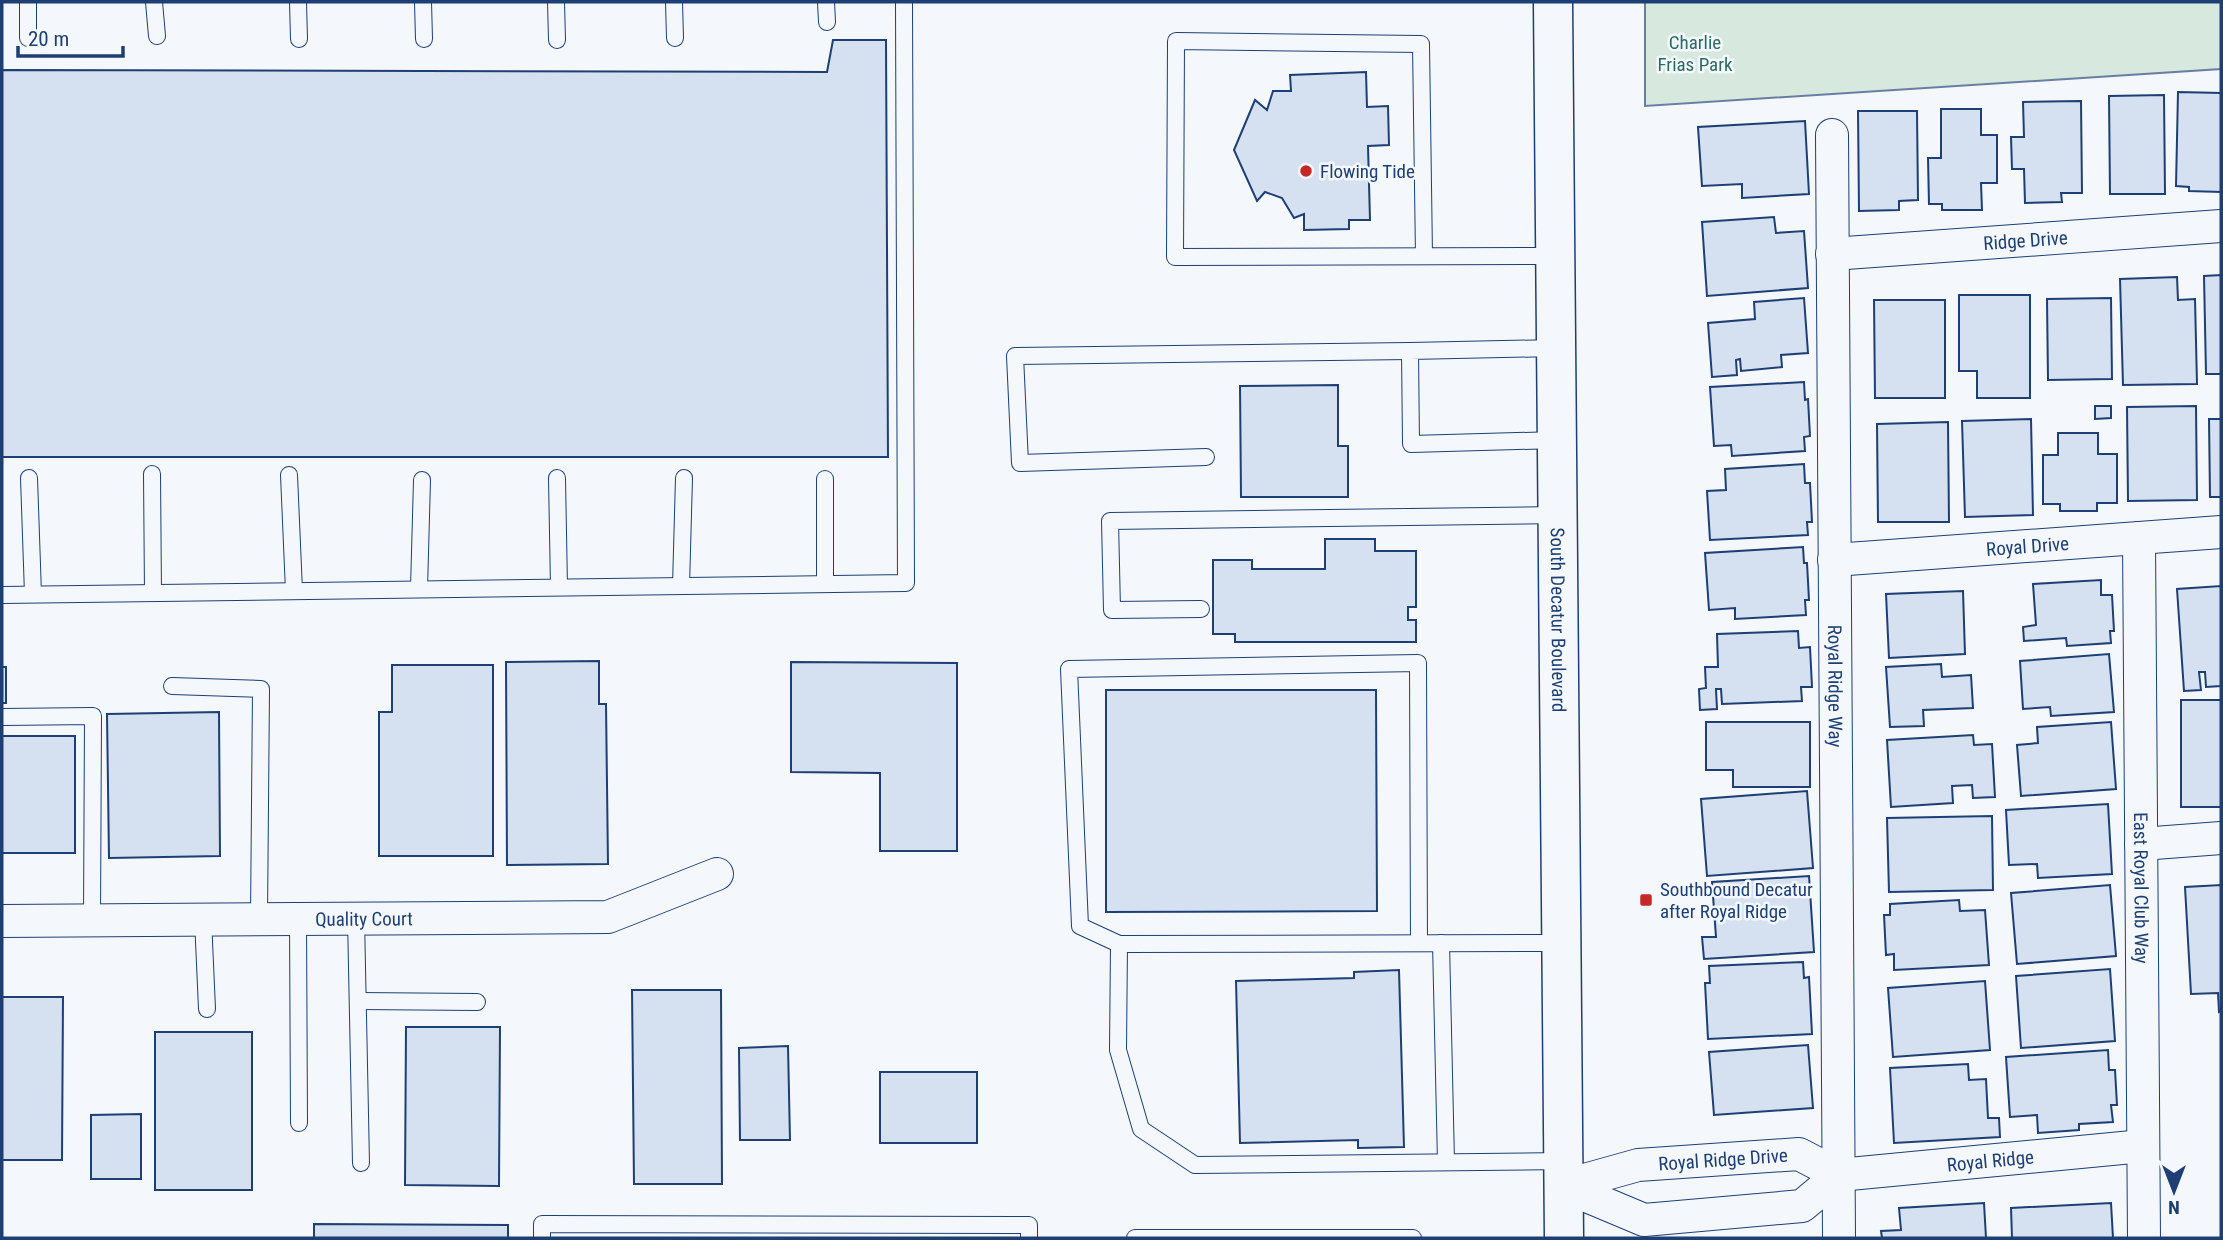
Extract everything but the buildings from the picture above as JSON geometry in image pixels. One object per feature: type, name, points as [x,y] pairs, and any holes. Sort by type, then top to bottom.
[{"type":"main road","name":"South Decatur Boulevard","points":[[1553,2],[1564,1238]]},
{"type":"street","name":"Royal Ridge Way","points":[[1832,135],[1839,1238]]},
{"type":"street","name":"Ridge Drive","points":[[1832,254],[2221,226]]},
{"type":"street","name":"Royal Drive","points":[[1834,560],[2221,532]]},
{"type":"street","name":"East Royal Club Way","points":[[2139,538],[2144,1238]]},
{"type":"street","points":[[2141,844],[2221,838]]},
{"type":"street","name":"Quality Court","points":[[2,920],[608,917],[717,874]]},
{"type":"street","name":"Royal Ridge","points":[[1839,1175],[2143,1146]]},
{"type":"street","name":"Royal Ridge Drive","points":[[1563,1174],[1638,1165],[1799,1154],[1839,1175]]},
{"type":"street","points":[[1563,1174],[1644,1220],[1802,1206],[1839,1175]]},
{"type":"lane","points":[[27,2],[28,37]]},
{"type":"lane","points":[[154,2],[157,36]]},
{"type":"lane","points":[[298,2],[299,39]]},
{"type":"lane","points":[[423,2],[424,39]]},
{"type":"lane","points":[[556,2],[557,40]]},
{"type":"lane","points":[[674,2],[675,37]]},
{"type":"lane","points":[[826,2],[827,22]]},
{"type":"lane","points":[[2,594],[906,583],[904,2]]},
{"type":"lane","points":[[1424,256],[1421,44],[1175,41],[1175,257],[1555,256]]},
{"type":"lane","points":[[1206,457],[1020,463],[1015,356],[1556,348]]},
{"type":"lane","points":[[1410,351],[1411,444],[1557,440]]},
{"type":"lane","points":[[152,474],[153,593]]},
{"type":"lane","points":[[289,475],[294,591]]},
{"type":"lane","points":[[29,478],[33,594]]},
{"type":"lane","points":[[557,478],[559,587]]},
{"type":"lane","points":[[681,586],[684,478]]},
{"type":"lane","points":[[825,479],[825,584]]},
{"type":"lane","points":[[419,589],[422,480]]},
{"type":"lane","points":[[1201,609],[1112,610],[1110,521],[1558,515]]},
{"type":"lane","points":[[1419,943],[1418,663],[1069,669],[1080,926],[1119,944],[1561,943]]},
{"type":"lane","points":[[172,686],[261,689],[259,919]]},
{"type":"lane","points":[[2,717],[93,716],[92,920]]},
{"type":"lane","points":[[356,918],[361,1163]]},
{"type":"lane","points":[[204,919],[207,1009]]},
{"type":"lane","points":[[298,919],[299,1123]]},
{"type":"lane","points":[[1441,943],[1446,1162]]},
{"type":"lane","points":[[1119,944],[1118,1050],[1141,1129],[1195,1165],[1446,1162],[1563,1174]]},
{"type":"lane","points":[[358,1001],[477,1002]]},
{"type":"lane","points":[[542,1238],[542,1224],[1029,1225],[1029,1238]]},
{"type":"lane","points":[[1135,1238],[1413,1238]]},
{"type":"green space","name":"Charlie Frias Park","points":[[1645,2],[2221,2],[2221,69],[1645,106]]},
{"type":"place","name":"Flowing Tide","points":[[1306,171]]},
{"type":"place","name":"Southbound Decatur after Royal Ridge","points":[[1646,900]]}]
